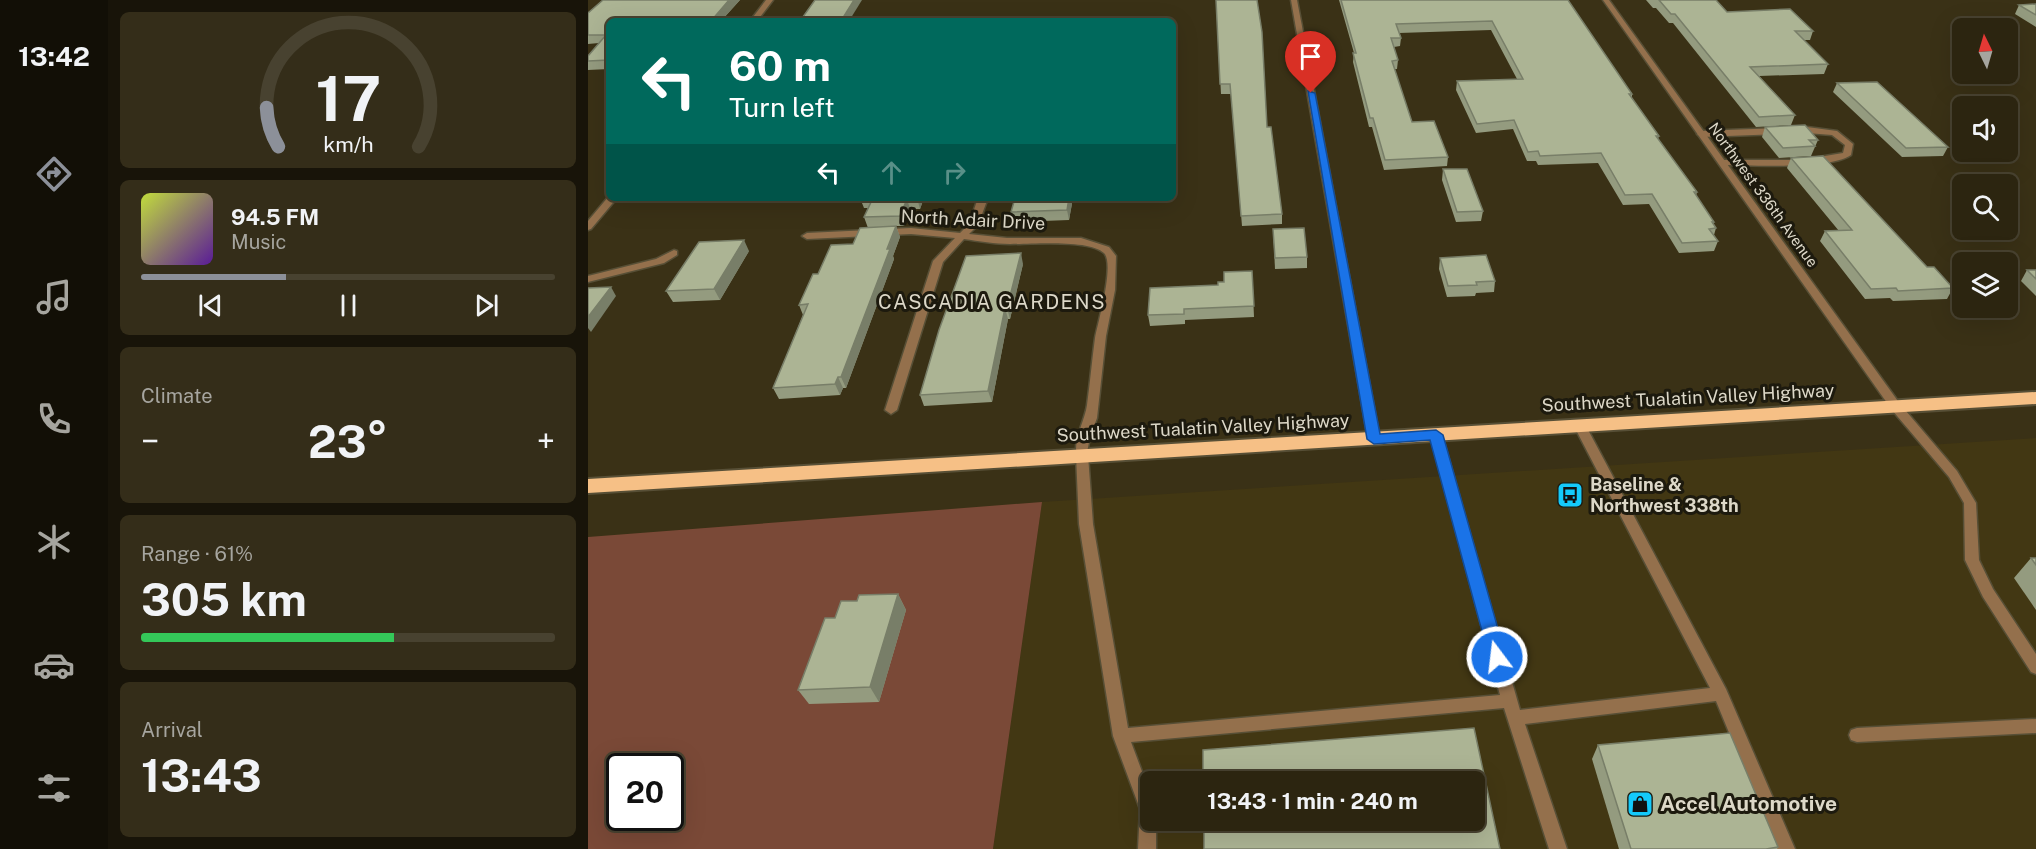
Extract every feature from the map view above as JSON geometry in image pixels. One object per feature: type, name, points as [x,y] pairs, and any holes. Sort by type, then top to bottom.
[{"type":"highway","name":"Southwest Tualatin Valley Highway","points":[[588,486],[2036,398]]},
{"type":"street","points":[[755,18],[770,0]]},
{"type":"street","points":[[1294,0],[1374,439]]},
{"type":"street","name":"Northwest 336th Avenue","points":[[1606,0],[1896,407],[1953,474],[1970,503],[1972,560],[1988,593],[2036,667]]},
{"type":"street","points":[[1701,134],[1807,130],[1834,133],[1849,144],[1847,155],[1829,160],[1722,162]]},
{"type":"street","points":[[588,227],[610,201]]},
{"type":"street","points":[[891,410],[938,261],[973,225],[982,201]]},
{"type":"street","name":"North Adair Drive","points":[[807,236],[911,231],[1024,242],[1081,241],[1099,245],[1111,256],[1110,290],[1101,336],[1091,418],[1084,437],[1082,455]]},
{"type":"street","points":[[588,279],[660,261],[674,253]]},
{"type":"street","points":[[1580,426],[1721,694],[1786,849]]},
{"type":"street","points":[[1436,435],[1509,701],[1558,849]]},
{"type":"street","points":[[1082,455],[1086,524],[1121,736],[1148,809],[1148,849]]},
{"type":"street","points":[[1515,718],[1721,694]]},
{"type":"street","points":[[1121,736],[1509,701]]},
{"type":"street","points":[[1857,735],[2036,726]]},
{"type":"shaded area","points":[[2036,438],[2036,849],[993,849],[1042,502]]},
{"type":"shaded area","points":[[1042,502],[993,849],[588,849],[588,537]]},
{"type":"building","points":[[603,0],[729,0],[714,18],[606,18],[606,35],[588,35],[588,13]]},
{"type":"building","points":[[815,0],[854,0],[843,18],[802,18]]},
{"type":"building","points":[[1216,0],[1257,0],[1262,32],[1267,127],[1271,127],[1282,214],[1241,216],[1230,84],[1220,84]]},
{"type":"building","points":[[1341,0],[1568,0],[1659,136],[1656,136],[1697,192],[1694,192],[1714,222],[1712,222],[1716,228],[1709,229],[1718,241],[1682,243],[1652,194],[1625,195],[1601,153],[1540,156],[1538,151],[1528,152],[1514,120],[1477,124],[1457,81],[1523,79],[1492,21],[1396,24],[1401,38],[1391,38],[1398,60],[1392,61],[1412,122],[1434,121],[1448,157],[1385,160],[1373,118],[1370,118],[1353,53],[1356,53]]},
{"type":"building","points":[[1659,0],[1716,0],[1727,12],[1790,9],[1813,31],[1795,31],[1828,64],[1750,67],[1795,115],[1759,117],[1675,14],[1671,14]]},
{"type":"building","points":[[2036,4],[2036,15],[2019,5]]},
{"type":"building","points":[[606,35],[606,60],[588,61],[588,56]]},
{"type":"building","points":[[1877,82],[1948,147],[1906,148],[1837,83]]},
{"type":"building","points":[[1805,125],[1818,140],[1809,140],[1815,146],[1783,148],[1765,127]]},
{"type":"building","points":[[1823,156],[1927,267],[1934,267],[1952,288],[1898,291],[1896,288],[1871,289],[1825,231],[1852,230],[1791,158]]},
{"type":"building","points":[[1443,169],[1467,169],[1483,211],[1457,212]]},
{"type":"building","points":[[872,201],[906,201],[900,216],[864,217]]},
{"type":"building","points":[[1014,201],[1068,201],[1067,210],[1011,212]]},
{"type":"building","points":[[896,226],[887,249],[890,249],[841,377],[838,377],[835,384],[773,388],[808,304],[799,305],[813,274],[818,274],[831,245],[853,244],[860,228]]},
{"type":"building","points":[[1304,228],[1307,257],[1275,258],[1273,229]]},
{"type":"building","points":[[744,240],[714,289],[666,291],[699,242]]},
{"type":"building","points":[[1021,253],[1007,308],[1005,308],[988,391],[920,395],[939,330],[966,256]]},
{"type":"building","points":[[1486,255],[1495,281],[1476,282],[1477,285],[1448,286],[1440,258]]},
{"type":"building","points":[[2027,270],[2036,270],[2036,279]]},
{"type":"building","points":[[1252,271],[1254,306],[1184,309],[1184,314],[1148,315],[1150,288],[1218,285],[1218,282],[1224,282],[1224,272]]},
{"type":"building","points":[[611,287],[588,317],[588,288]]},
{"type":"building","points":[[898,594],[870,687],[798,690],[825,618],[835,618],[841,601],[857,601],[859,595]]},
{"type":"building","points":[[1474,728],[1483,771],[1203,771],[1203,750]]},
{"type":"building","points":[[1730,733],[1778,847],[1766,849],[1631,849],[1598,745]]},
{"type":"building","points":[[1485,779],[1500,849],[1204,849],[1204,831],[1485,831]]},
{"type":"place","name":"Baseline & Northwest 338th","points":[[1570,495]]},
{"type":"place","name":"Accel Automotive","points":[[1640,804]]},
{"type":"district","name":"CASCADIA GARDENS","points":[[992,302]]},
{"type":"route","points":[[1311,93],[1374,439],[1436,435],[1497,657]]}]
